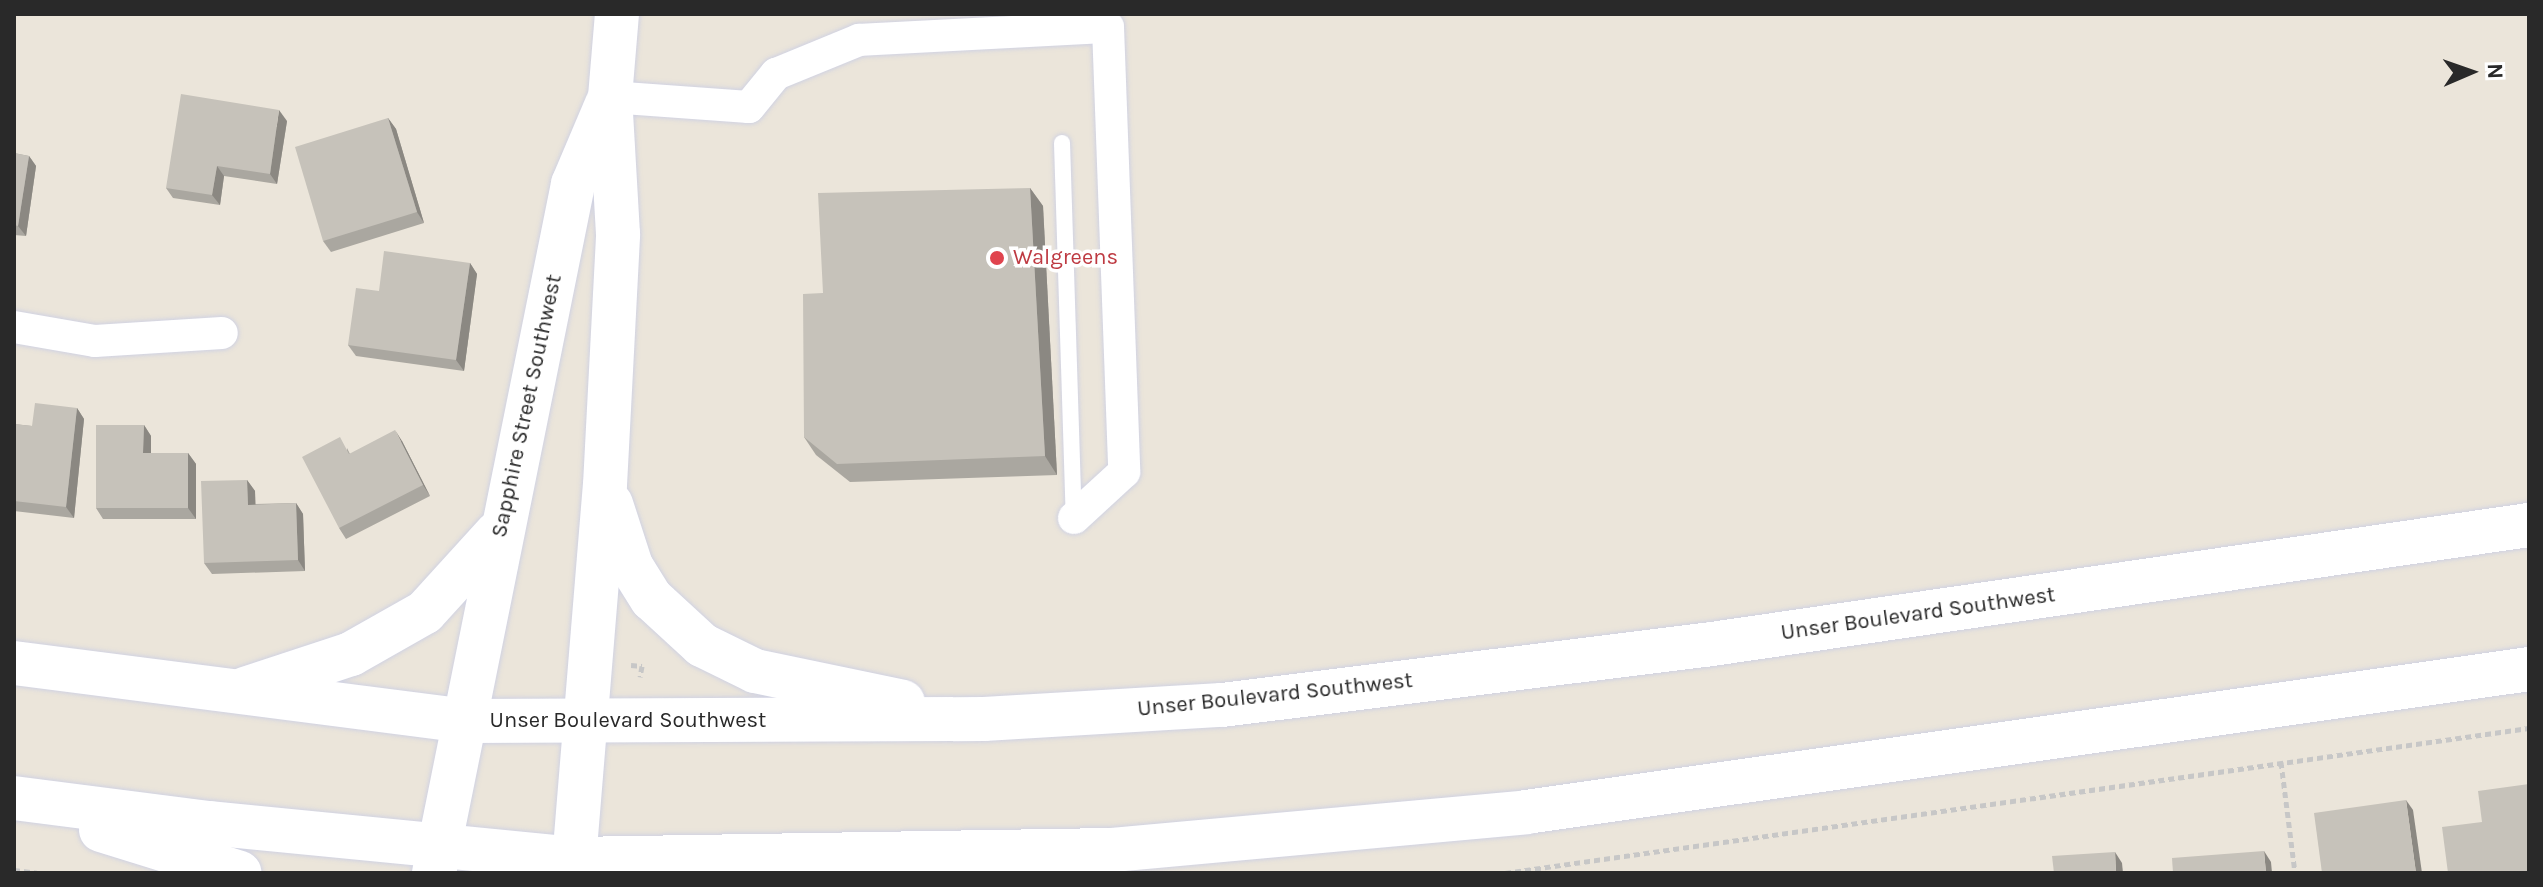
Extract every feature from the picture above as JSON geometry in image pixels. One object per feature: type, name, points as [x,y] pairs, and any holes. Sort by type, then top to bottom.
[{"type":"main road","name":"Sapphire Street Southwest","points":[[573,866],[605,485],[618,234],[610,97],[617,14]]},
{"type":"main road","name":"Sapphire Street Southwest","points":[[437,858],[501,528],[573,184],[610,97]]},
{"type":"main road","points":[[605,485],[631,566],[652,599],[702,645],[755,671],[984,719]]},
{"type":"main road","name":"Unser Boulevard Southwest","points":[[14,663],[465,721],[984,719],[1222,705],[1674,649],[2529,525]]},
{"type":"main road","points":[[237,692],[351,654],[425,612],[501,528]]},
{"type":"main road","points":[[14,798],[208,823],[437,858],[573,866],[771,866],[1112,850],[1369,829],[1526,812],[2529,669]]},
{"type":"main road","points":[[14,804],[240,873]]},
{"type":"street","points":[[610,97],[749,107],[776,74],[859,40],[1108,27],[1124,472],[1074,518]]},
{"type":"street","points":[[14,327],[95,341],[222,333]]},
{"type":"lane","points":[[1062,143],[1074,518]]},
{"type":"path","points":[[1505,873],[2529,728]]},
{"type":"path","points":[[2281,762],[2295,873]]},
{"type":"path","points":[[14,870],[37,873]]},
{"type":"building","points":[[181,94],[279,110],[270,174],[217,166],[212,195],[166,188]]},
{"type":"building","points":[[388,118],[417,212],[323,241],[295,147]]},
{"type":"building","points":[[14,153],[29,156],[18,226],[14,225]]},
{"type":"building","name":"Walgreens","points":[[1030,188],[1045,456],[837,464],[804,437],[803,294],[823,293],[818,193]]},
{"type":"building","points":[[384,251],[470,263],[456,360],[348,345],[356,288],[379,291]]},
{"type":"building","points":[[35,403],[77,408],[66,507],[14,501],[14,424],[32,426]]},
{"type":"building","points":[[96,425],[144,425],[143,453],[188,453],[188,508],[96,508]]},
{"type":"building","points":[[395,430],[423,485],[339,528],[302,457],[340,437],[349,454]]},
{"type":"building","points":[[247,480],[248,505],[296,503],[298,560],[204,563],[201,481]]},
{"type":"building","points":[[2529,784],[2529,873],[2448,873],[2442,827],[2482,822],[2478,791]]},
{"type":"building","points":[[2406,800],[2416,873],[2322,873],[2314,813]]},
{"type":"building","points":[[2264,851],[2266,873],[2173,873],[2172,858]]},
{"type":"building","points":[[2115,852],[2116,873],[2054,873],[2052,856]]},
{"type":"place","name":"Walgreens","points":[[997,258]]}]
